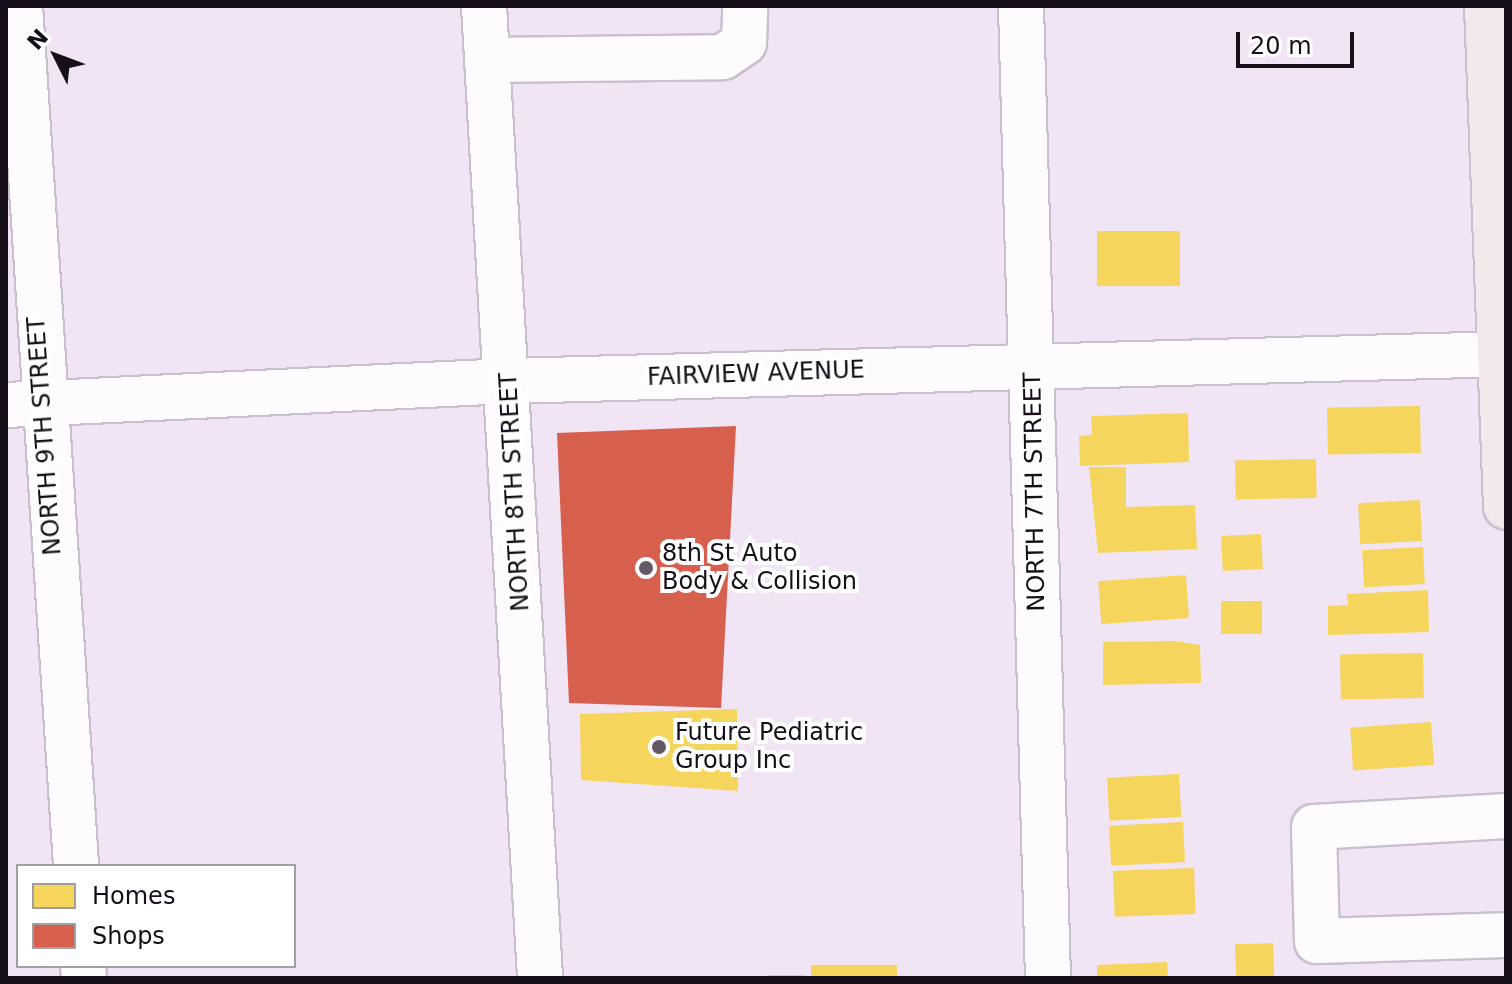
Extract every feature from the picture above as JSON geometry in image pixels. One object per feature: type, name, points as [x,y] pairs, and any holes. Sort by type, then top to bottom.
[{"type":"main road","points":[[1487,6],[1504,354],[1506,507]]},
{"type":"street","name":"NORTH 9TH STREET","points":[[20,6],[24,404],[76,864]]},
{"type":"street","name":"NORTH 8TH STREET","points":[[484,6],[509,381],[540,978]]},
{"type":"street","points":[[488,60],[723,57],[744,43],[745,6]]},
{"type":"street","name":"NORTH 7TH STREET","points":[[1021,6],[1048,978]]},
{"type":"street","name":"FAIRVIEW AVENUE","points":[[24,404],[509,381],[1504,354]]},
{"type":"street","points":[[1506,816],[1314,827],[1317,941],[1506,935]]},
{"type":"building: Homes","points":[[1097,231],[1180,231],[1180,286],[1097,286]]},
{"type":"building: Homes","points":[[1420,406],[1421,453],[1328,455],[1327,408]]},
{"type":"building: Homes","points":[[1188,413],[1189,462],[1080,466],[1079,436],[1092,435],[1091,416]]},
{"type":"building: Homes","points":[[1316,459],[1317,498],[1236,499],[1235,460]]},
{"type":"building: Homes","points":[[1089,467],[1126,467],[1126,507],[1195,505],[1197,549],[1098,553]]},
{"type":"building: Homes","points":[[1420,500],[1422,541],[1360,544],[1358,503]]},
{"type":"building: Homes","points":[[1261,534],[1263,569],[1223,571],[1221,536]]},
{"type":"building: Homes","points":[[1423,547],[1425,584],[1364,587],[1362,550]]},
{"type":"building: Homes","points":[[1186,575],[1189,618],[1101,624],[1098,581]]},
{"type":"building: Homes","points":[[1428,590],[1429,632],[1328,635],[1328,606],[1348,605],[1347,594]]},
{"type":"building: Homes","points":[[1221,601],[1262,601],[1262,634],[1221,634]]},
{"type":"building: Homes","points":[[1174,641],[1200,645],[1201,683],[1103,685],[1103,642]]},
{"type":"building: Homes","points":[[1423,653],[1424,698],[1341,699],[1340,654]]},
{"type":"building: Homes","name":"Future Pediatric Group Inc","points":[[737,709],[738,791],[581,780],[580,714]]},
{"type":"building: Homes","points":[[1431,722],[1434,765],[1353,771],[1350,728]]},
{"type":"building: Homes","points":[[1179,774],[1181,817],[1109,821],[1107,778]]},
{"type":"building: Homes","points":[[1183,822],[1185,862],[1111,866],[1109,826]]},
{"type":"building: Homes","points":[[1194,868],[1196,914],[1115,917],[1113,871]]},
{"type":"building: Homes","points":[[1273,943],[1274,978],[1236,978],[1235,944]]},
{"type":"building: Homes","points":[[1167,962],[1168,978],[1097,978],[1097,965]]},
{"type":"building: Homes","points":[[811,965],[897,965],[897,978],[811,978]]},
{"type":"building: Homes","points":[[768,975],[805,975],[805,978],[768,978]]},
{"type":"building: Shops","name":"8th St Auto Body & Collision","points":[[736,426],[721,708],[569,703],[557,433]]},
{"type":"place","name":"8th St Auto Body & Collision","points":[[646,568]]},
{"type":"place","name":"Future Pediatric Group Inc","points":[[659,747]]}]
